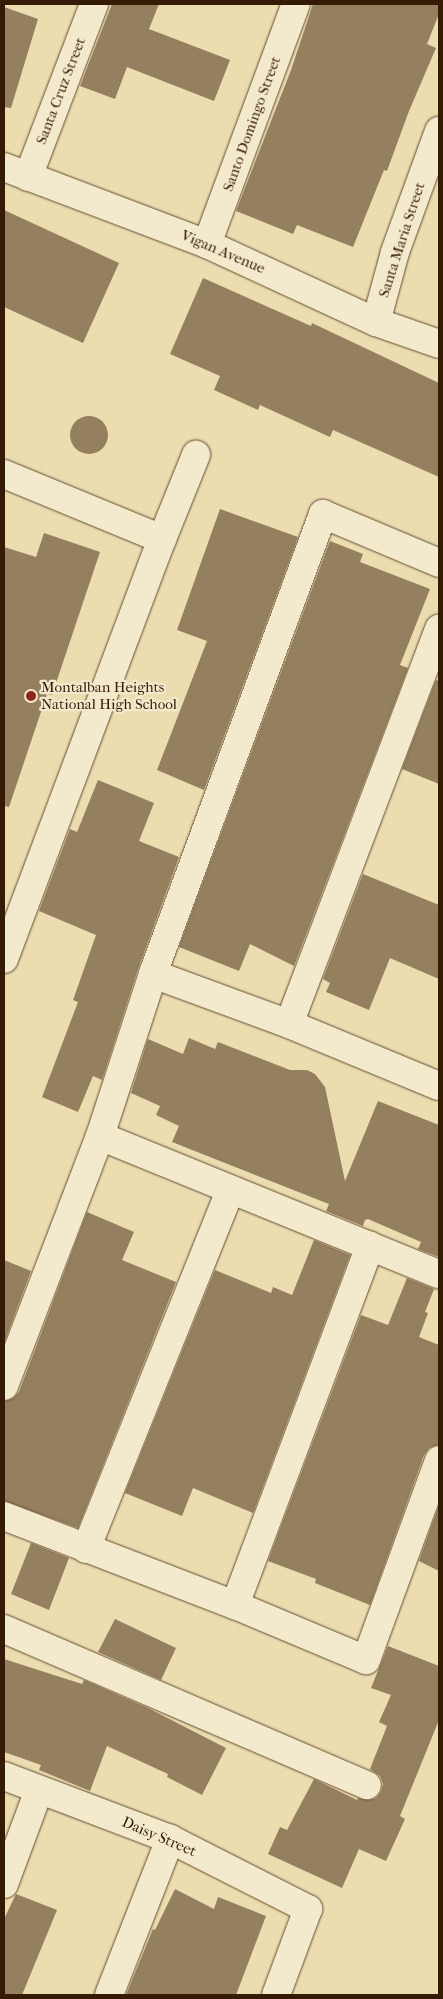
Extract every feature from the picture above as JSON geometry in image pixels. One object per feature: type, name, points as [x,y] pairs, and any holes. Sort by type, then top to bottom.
[{"type":"street","name":"Santa Cruz Street","points":[[28,178],[94,4]]},
{"type":"street","name":"Santo Domingo Street","points":[[207,244],[296,4]]},
{"type":"street","name":"Santa Maria Street","points":[[376,322],[395,252],[439,131]]},
{"type":"street","name":"Vigan Avenue","points":[[4,167],[28,178],[207,244],[376,322],[439,344]]},
{"type":"street","points":[[4,959],[14,900],[196,455]]},
{"type":"street","points":[[4,474],[162,539]]},
{"type":"street","points":[[4,1386],[100,1136],[152,974],[322,514],[439,563]]},
{"type":"street","points":[[289,1024],[439,629]]},
{"type":"street","points":[[152,974],[438,1080]]},
{"type":"street","points":[[100,1136],[439,1274]]},
{"type":"street","points":[[86,1549],[230,1190]]},
{"type":"street","points":[[235,1605],[370,1246]]},
{"type":"street","points":[[4,1516],[235,1605],[366,1660],[439,1460]]},
{"type":"street","points":[[4,1629],[367,1785]]},
{"type":"street","name":"Daisy Street","points":[[4,1776],[170,1839],[308,1910],[276,1995]]},
{"type":"street","points":[[4,1884],[40,1790]]},
{"type":"street","points":[[108,1995],[170,1839]]},
{"type":"building","points":[[112,4],[159,4],[149,29],[230,60],[214,101],[127,67],[115,99],[80,86]]},
{"type":"building","points":[[313,4],[439,4],[439,14],[427,44],[436,48],[409,111],[387,171],[384,170],[353,247],[297,225],[293,234],[236,211],[291,70]]},
{"type":"building","points":[[4,7],[38,19],[11,108],[4,107]]},
{"type":"building","points":[[4,210],[119,263],[83,343],[4,307]]},
{"type":"building","points":[[203,278],[311,326],[312,323],[439,383],[439,477],[333,430],[330,437],[260,405],[258,410],[214,390],[220,376],[170,354]]},
{"type":"building","points":[[89,416],[103,421],[108,435],[103,449],[89,454],[75,449],[70,435],[75,421]]},
{"type":"building","points":[[220,509],[298,537],[204,790],[157,770],[207,641],[177,630]]},
{"type":"building","name":"Montalban Heights National High School","points":[[44,533],[100,552],[52,695],[47,694],[9,807],[4,806],[4,547],[36,557]]},
{"type":"building","points":[[330,541],[363,554],[360,562],[430,589],[400,665],[408,668],[294,966],[250,944],[239,971],[179,947]]},
{"type":"building","points":[[436,680],[439,681],[439,784],[402,769]]},
{"type":"building","points":[[98,780],[154,803],[139,841],[179,857],[138,969],[102,1080],[93,1076],[78,1112],[42,1097],[78,1002],[73,1000],[96,935],[39,911],[70,829],[77,832]]},
{"type":"building","points":[[363,874],[439,905],[439,979],[390,958],[369,1010],[326,992],[330,983],[323,979]]},
{"type":"building","points":[[189,1038],[215,1049],[218,1042],[290,1070],[307,1070],[315,1074],[325,1087],[345,1181],[378,1101],[439,1125],[439,1257],[418,1249],[421,1242],[368,1219],[365,1220],[363,1226],[326,1211],[329,1204],[172,1142],[179,1126],[156,1115],[160,1106],[131,1093],[148,1039],[183,1054]]},
{"type":"building","points":[[87,1212],[134,1232],[122,1260],[176,1282],[78,1528],[4,1501],[4,1401],[13,1398],[19,1392]]},
{"type":"building","points":[[314,1240],[350,1255],[253,1513],[193,1488],[182,1516],[125,1493],[215,1270],[271,1293],[273,1287],[292,1295]]},
{"type":"building","points":[[4,1260],[31,1271],[4,1343]]},
{"type":"building","points":[[407,1278],[434,1289],[425,1312],[428,1313],[419,1337],[439,1345],[439,1445],[429,1448],[424,1455],[370,1605],[315,1583],[316,1579],[268,1561],[361,1315],[388,1325]]},
{"type":"building","points":[[439,1505],[439,1571],[419,1561]]},
{"type":"building","points":[[31,1543],[69,1558],[49,1610],[11,1594]]},
{"type":"building","points":[[115,1619],[176,1648],[161,1680],[98,1652]]},
{"type":"building","points":[[388,1646],[439,1666],[439,1720],[400,1816],[405,1819],[386,1861],[359,1849],[342,1888],[268,1854],[280,1827],[287,1830],[314,1779],[357,1800],[358,1798],[369,1800],[376,1798],[381,1792],[383,1784],[380,1776],[370,1769],[387,1726],[379,1722],[391,1695],[371,1688]]},
{"type":"building","points":[[4,1659],[82,1684],[84,1680],[148,1708],[226,1748],[202,1795],[167,1777],[168,1774],[107,1746],[90,1791],[39,1770],[41,1765],[4,1752]]},
{"type":"building","points":[[175,1889],[214,1909],[218,1897],[266,1916],[236,1995],[126,1995],[153,1929],[155,1930]]},
{"type":"building","points":[[16,1894],[57,1910],[22,1995],[4,1995],[4,1919]]},
{"type":"place","name":"Montalban Heights National High School","points":[[31,696]]}]
